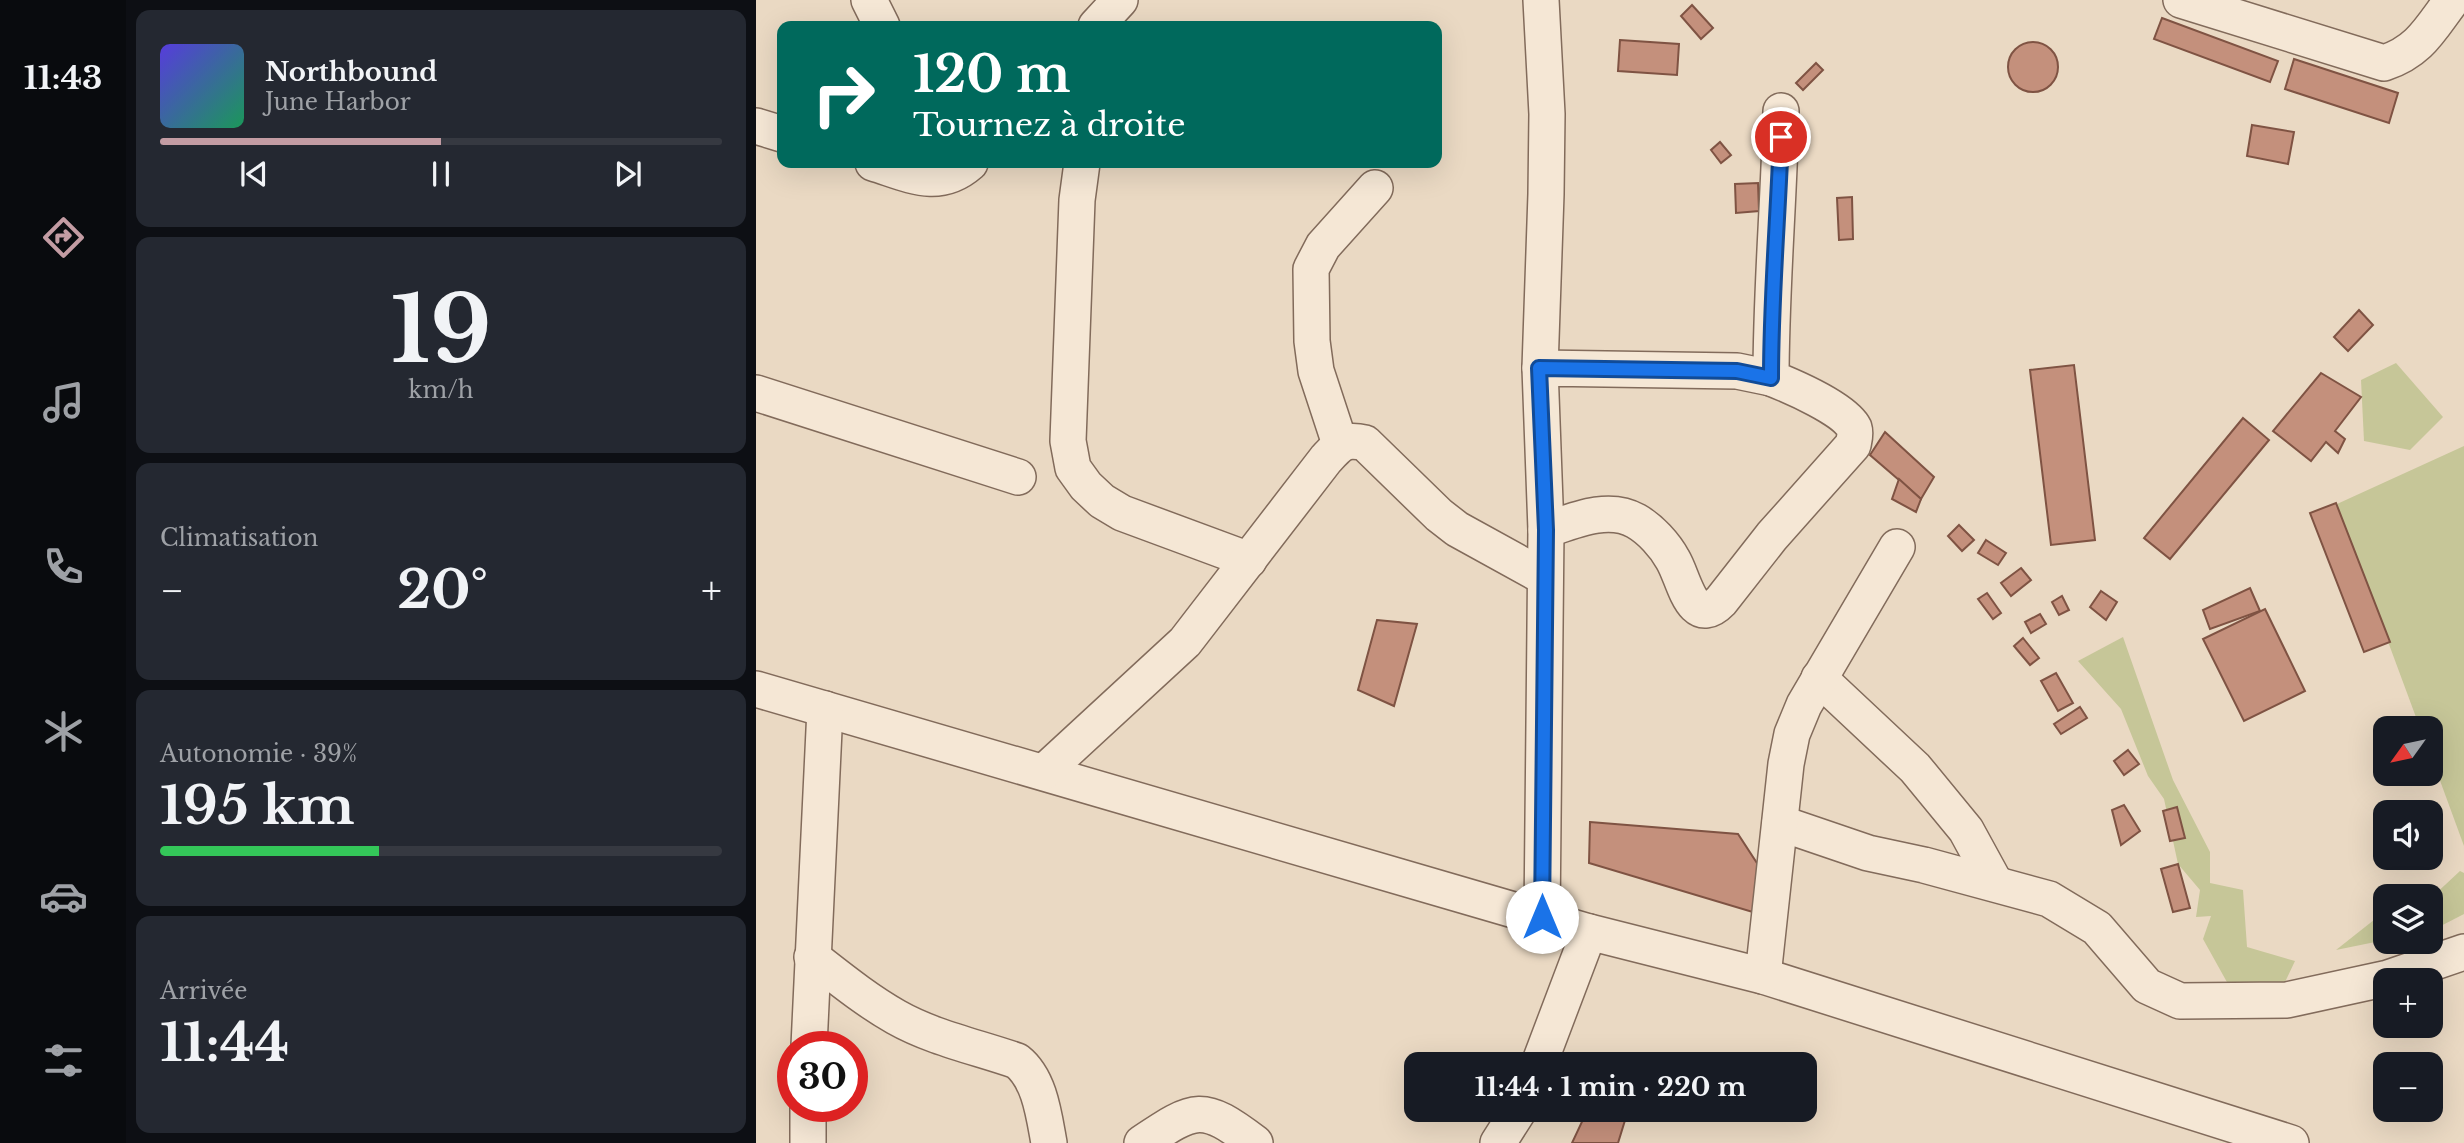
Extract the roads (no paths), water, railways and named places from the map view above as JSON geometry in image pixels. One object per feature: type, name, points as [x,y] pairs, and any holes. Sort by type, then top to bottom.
[{"type":"street","points":[[869,0],[880,21]]},
{"type":"street","points":[[1101,21],[1120,0]]},
{"type":"street","points":[[1541,0],[1547,114],[1539,368],[1546,530],[1542,917]]},
{"type":"street","points":[[2181,0],[2384,63],[2404,56],[2417,45],[2452,0]]},
{"type":"street","points":[[1771,378],[1771,318],[1779,214],[1781,111]]},
{"type":"street","points":[[756,126],[777,132]]},
{"type":"street","points":[[889,168],[925,179],[944,178],[964,168]]},
{"type":"street","points":[[1081,168],[1077,200],[1068,441],[1073,468],[1101,501],[1122,513],[1249,560]]},
{"type":"street","points":[[1340,444],[1316,371],[1311,341],[1311,269],[1323,246],[1376,188]]},
{"type":"street","points":[[1539,368],[1737,371],[1771,378],[1814,396],[1853,426],[1855,435],[1853,445],[1772,536],[1713,609],[1700,610],[1692,602],[1675,562],[1653,535],[1634,520],[1602,514],[1546,530]]},
{"type":"street","points":[[756,393],[1018,477]]},
{"type":"street","points":[[1044,772],[1185,642],[1340,444],[1353,440],[1365,443],[1439,515],[1544,578]]},
{"type":"street","points":[[1763,976],[1792,734],[1819,678],[1897,547]]},
{"type":"street","points":[[1819,678],[1915,768],[1966,830],[1995,883]]},
{"type":"street","points":[[756,689],[1589,932],[1763,976],[2291,1143]]},
{"type":"street","points":[[810,1031],[825,709]]},
{"type":"street","points":[[1780,823],[1868,853],[1995,883],[2049,899],[2096,928],[2147,986],[2180,1001],[2287,1000],[2388,978],[2464,952]]},
{"type":"street","points":[[1544,1052],[1589,932]]},
{"type":"street","points":[[812,957],[857,992],[897,1017],[944,1037],[1017,1061],[1026,1068],[1034,1079],[1049,1143]]},
{"type":"street","points":[[1142,1143],[1176,1120],[1193,1114],[1210,1114],[1255,1143]]},
{"type":"street","points":[[808,1122],[808,1143]]},
{"type":"street","points":[[1498,1143],[1511,1122]]}]
